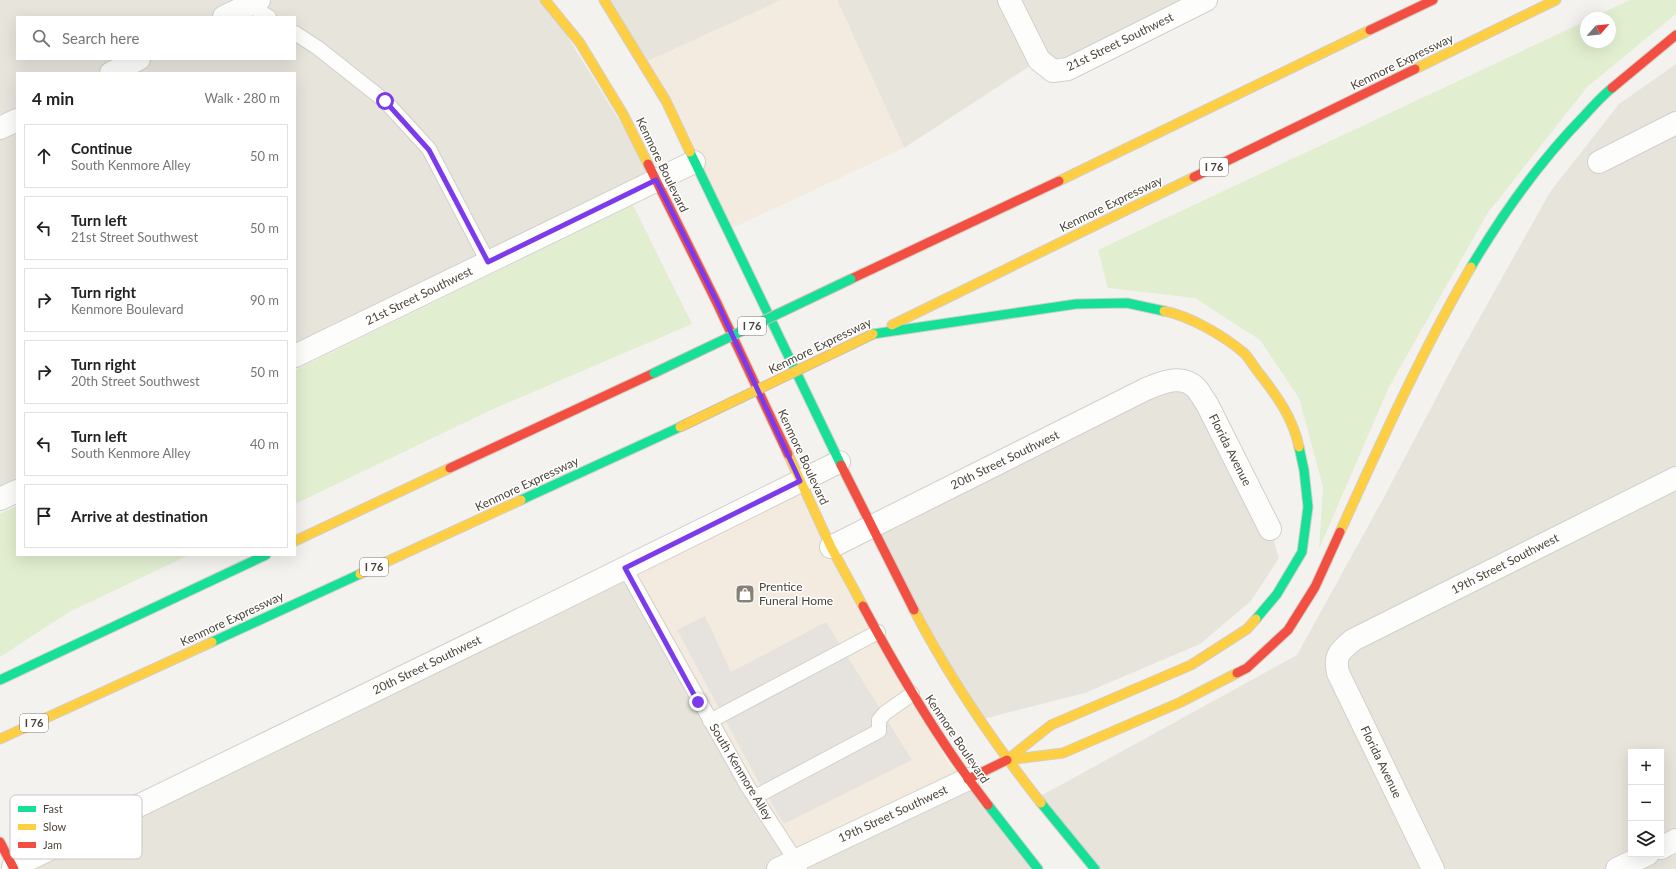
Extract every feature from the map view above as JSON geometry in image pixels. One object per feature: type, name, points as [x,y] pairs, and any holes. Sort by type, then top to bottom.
[{"type":"main road","name":"Kenmore Boulevard","points":[[545,0],[580,43],[623,114],[720,308],[831,547],[912,694],[968,779],[1038,869]]},
{"type":"main road","points":[[604,0],[666,101],[694,162],[757,288],[871,527],[924,629],[963,696],[1007,760],[1070,840],[1095,869]]},
{"type":"main road","name":"I 76","points":[[296,541],[1028,197],[1434,0]]},
{"type":"main road","name":"Kenmore Expressway","points":[[0,739],[680,427],[1556,0]]},
{"type":"main road","points":[[1007,760],[1063,753],[1181,702],[1247,668],[1288,630],[1315,587],[1411,378],[1448,307],[1486,242],[1526,184],[1568,132],[1609,90],[1676,35]]},
{"type":"main road","points":[[873,334],[1076,304],[1127,303],[1178,314],[1219,336],[1245,354],[1282,404],[1296,433],[1304,470],[1308,507],[1302,552],[1277,594],[1247,629],[1191,665],[1051,726],[1007,760]]},
{"type":"main road","points":[[0,680],[264,556]]},
{"type":"main road","name":"19th Street Southwest","points":[[968,779],[1007,760]]},
{"type":"main road","points":[[0,842],[13,868]]},
{"type":"street","name":"21st Street Southwest","points":[[1009,0],[1039,60],[1053,71],[1068,69],[1206,0]]},
{"type":"street","points":[[226,16],[249,2]]},
{"type":"street","points":[[113,72],[138,60]]},
{"type":"street","points":[[0,128],[16,120]]},
{"type":"street","points":[[1599,162],[1676,123]]},
{"type":"street","name":"21st Street Southwest","points":[[296,356],[694,162]]},
{"type":"street","name":"20th Street Southwest","points":[[831,547],[1146,390],[1166,381],[1182,380]]},
{"type":"street","name":"Florida Avenue","points":[[1182,380],[1196,387],[1207,404],[1270,529]]},
{"type":"street","name":"20th Street Southwest","points":[[142,805],[840,462]]},
{"type":"street","name":"19th Street Southwest","points":[[1338,654],[1353,640],[1676,478]]},
{"type":"street","points":[[0,499],[16,491]]},
{"type":"street","name":"Florida Avenue","points":[[1338,654],[1336,665],[1338,673],[1433,869]]},
{"type":"street","name":"19th Street Southwest","points":[[792,866],[968,779]]},
{"type":"street","points":[[1664,846],[1676,840]]},
{"type":"street","points":[[1617,869],[1642,857]]},
{"type":"street","name":"20th Street Southwest","points":[[13,868],[31,859]]},
{"type":"lane","points":[[249,2],[268,16]]},
{"type":"lane","points":[[296,34],[318,48],[385,101],[429,150],[488,262]]},
{"type":"lane","name":"South Kenmore Alley","points":[[625,568],[792,866]]},
{"type":"lane","points":[[710,721],[878,632]]},
{"type":"lane","points":[[754,797],[879,731],[879,720],[885,713],[912,694]]},
{"type":"shaded area","points":[[0,0],[545,0],[656,180],[296,356],[296,72],[16,72],[16,491],[0,499]]},
{"type":"shaded area","points":[[604,0],[782,0],[644,63]]},
{"type":"shaded area","points":[[782,0],[837,0],[904,148],[728,230],[644,63]]},
{"type":"shaded area","points":[[837,0],[1206,0],[1068,69],[1039,60],[904,148]]},
{"type":"shaded area","points":[[1676,64],[1676,869],[1095,869],[1037,798],[1297,655],[1383,499],[1460,353],[1550,192],[1619,104]]},
{"type":"shaded area","points":[[1182,380],[1270,529],[1279,558],[1251,601],[1200,644],[1085,693],[979,720],[871,527]]},
{"type":"shaded area","points":[[797,491],[956,777],[797,852],[738,762],[633,571]]},
{"type":"shaded area","points":[[625,568],[968,779],[1038,869],[14,869],[34,859],[142,859],[142,806]]},
{"type":"shaded area","points":[[705,616],[731,672],[826,622],[912,760],[784,824],[757,779],[677,630]]},
{"type":"green space","points":[[1630,0],[1676,0],[1676,14],[1588,86],[1487,214],[1389,387],[1319,549],[1323,487],[1299,398],[1260,340],[1195,298],[1108,288],[1098,250],[1580,24],[1580,48],[1616,48],[1616,12],[1604,12]]},
{"type":"green space","points":[[633,205],[692,324],[491,410],[296,504],[296,370]]},
{"type":"green space","points":[[16,506],[16,556],[187,556],[69,612],[0,657],[0,514]]},
{"type":"traffic: fast","points":[[1471,267],[1509,207],[1537,169],[1568,133],[1612,88]]},
{"type":"traffic: fast","points":[[690,152],[841,465]]},
{"type":"traffic: fast","points":[[654,373],[851,279]]},
{"type":"traffic: fast","points":[[873,334],[1076,304],[1127,303],[1164,311]]},
{"type":"traffic: fast","points":[[521,500],[680,427]]},
{"type":"traffic: fast","points":[[1256,619],[1277,594],[1302,552],[1308,507],[1304,470],[1299,447]]},
{"type":"traffic: fast","points":[[0,680],[264,556]]},
{"type":"traffic: fast","points":[[212,642],[360,574]]},
{"type":"traffic: fast","points":[[1041,803],[1095,869]]},
{"type":"traffic: fast","points":[[988,805],[1038,869]]},
{"type":"traffic: slow","points":[[545,0],[580,43],[623,114],[648,164]]},
{"type":"traffic: slow","points":[[604,0],[666,101],[690,152]]},
{"type":"traffic: slow","points":[[1415,69],[1556,0]]},
{"type":"traffic: slow","points":[[1059,181],[1370,30]]},
{"type":"traffic: slow","points":[[892,325],[1194,177]]},
{"type":"traffic: slow","points":[[1340,532],[1418,365],[1471,267]]},
{"type":"traffic: slow","points":[[1164,311],[1185,317],[1195,322],[1227,340],[1244,353],[1284,408],[1293,426],[1299,447]]},
{"type":"traffic: slow","points":[[680,427],[873,334]]},
{"type":"traffic: slow","points":[[788,454],[831,547],[863,606]]},
{"type":"traffic: slow","points":[[296,541],[450,468]]},
{"type":"traffic: slow","points":[[360,574],[521,500]]},
{"type":"traffic: slow","points":[[914,610],[942,661],[973,710],[1041,803]]},
{"type":"traffic: slow","points":[[1007,760],[1051,725],[1191,665],[1247,629],[1256,619]]},
{"type":"traffic: slow","points":[[0,739],[212,642]]},
{"type":"traffic: slow","points":[[1007,760],[1063,753],[1181,702],[1237,673]]},
{"type":"traffic: jam","points":[[1370,30],[1433,0]]},
{"type":"traffic: jam","points":[[1612,88],[1676,35]]},
{"type":"traffic: jam","points":[[1194,177],[1415,69]]},
{"type":"traffic: jam","points":[[648,164],[716,301],[788,454]]},
{"type":"traffic: jam","points":[[851,279],[1059,181]]},
{"type":"traffic: jam","points":[[450,468],[654,373]]},
{"type":"traffic: jam","points":[[841,465],[914,610]]},
{"type":"traffic: jam","points":[[1237,673],[1247,668],[1288,630],[1315,587],[1340,532]]},
{"type":"traffic: jam","points":[[863,606],[921,708],[953,757],[988,805]]},
{"type":"traffic: jam","points":[[968,779],[1007,760]]},
{"type":"traffic: jam","points":[[0,842],[14,869]]},
{"type":"place","name":"Prentice Funeral Home","points":[[745,594]]},
{"type":"route","points":[[385,101],[429,150],[488,262],[656,180],[716,300],[800,481],[625,568],[698,702]]}]
